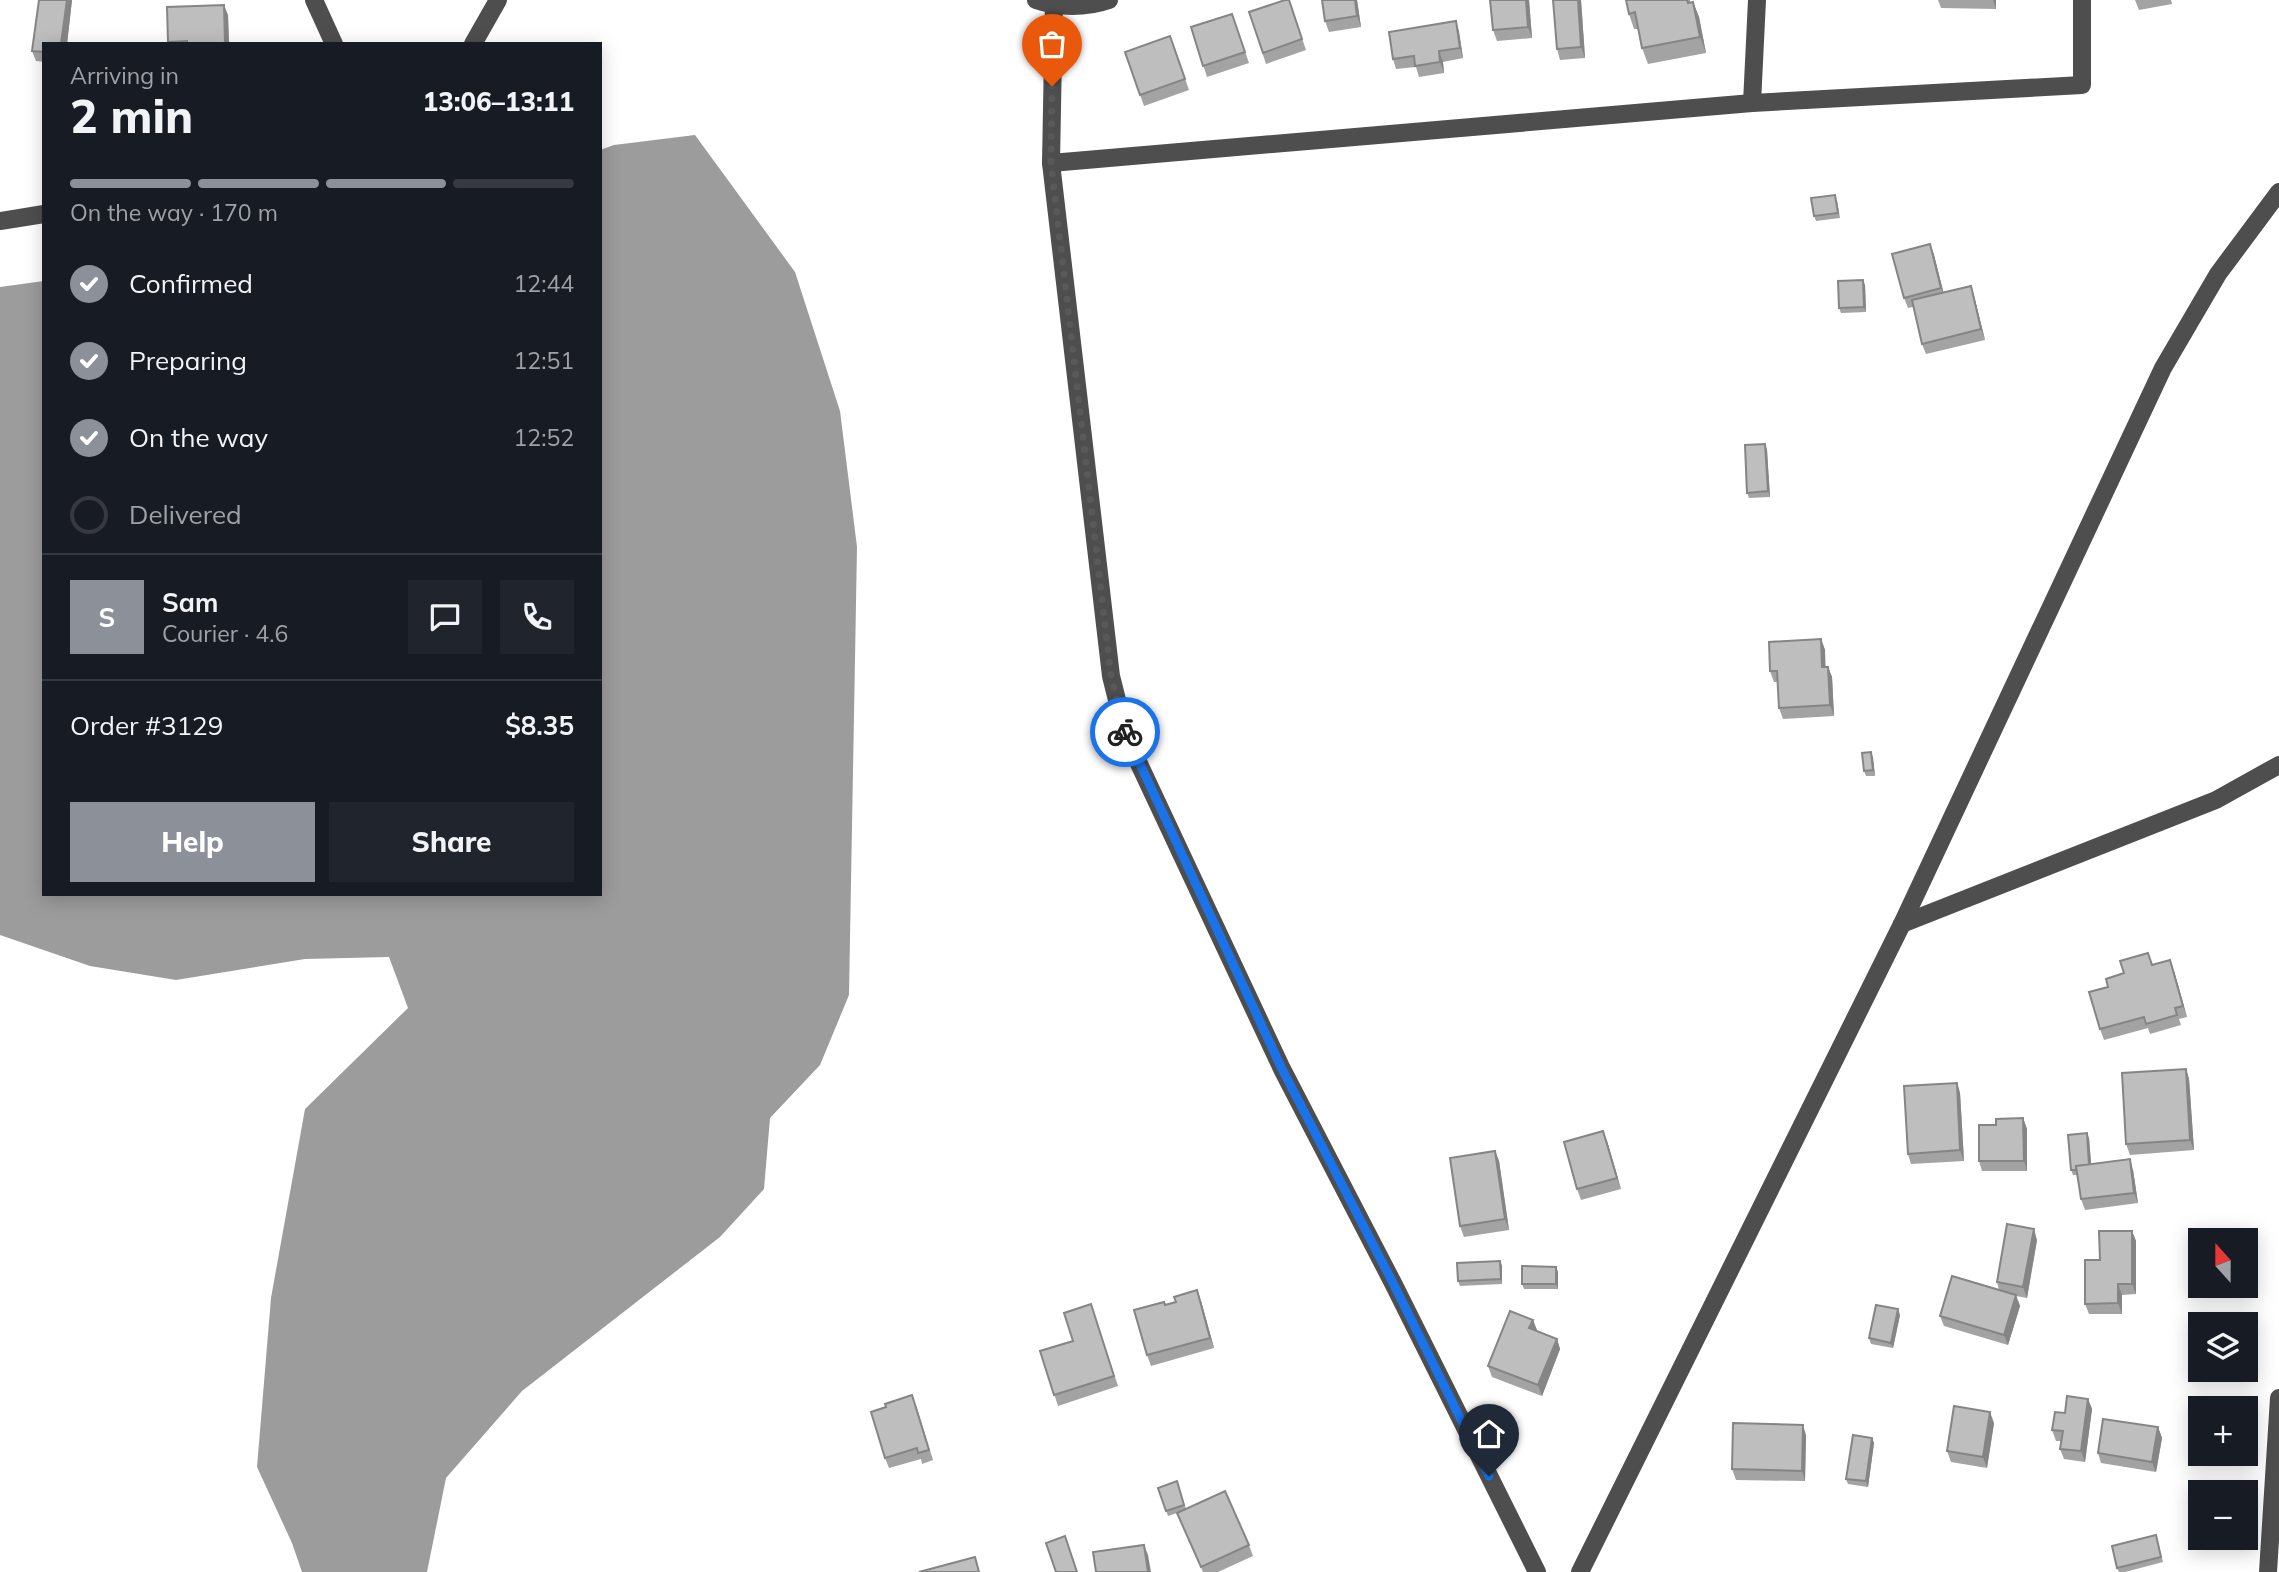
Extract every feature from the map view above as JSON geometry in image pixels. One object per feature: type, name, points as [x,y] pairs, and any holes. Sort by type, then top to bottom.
[{"type":"street","points":[[314,0],[333,42]]},
{"type":"street","points":[[474,42],[498,0]]},
{"type":"street","points":[[1109,0],[1096,4],[1048,2],[1051,163],[1111,676],[1126,736],[1282,1069],[1394,1285],[1537,1572]]},
{"type":"street","points":[[1752,103],[1757,0]]},
{"type":"street","points":[[1051,163],[1752,103],[2082,85],[2082,0]]},
{"type":"street","points":[[1580,1572],[1902,925],[2162,368],[2218,274],[2279,192]]},
{"type":"street","points":[[0,221],[42,214]]},
{"type":"street","points":[[1902,925],[2216,800],[2279,765]]},
{"type":"street","points":[[2268,1572],[2279,1398]]},
{"type":"shaded area","points":[[695,135],[795,272],[840,411],[857,547],[849,995],[820,1065],[770,1118],[764,1189],[720,1237],[522,1391],[446,1478],[427,1572],[302,1572],[292,1543],[257,1467],[271,1298],[305,1109],[408,1008],[389,957],[305,959],[176,980],[90,966],[0,935],[0,287],[42,281],[42,896],[602,896],[602,149],[614,145]]},
{"type":"building","points":[[39,0],[67,0],[61,42],[42,42],[42,52],[32,51]]},
{"type":"building","points":[[1289,0],[1302,39],[1263,53],[1249,12]]},
{"type":"building","points":[[1322,0],[1355,0],[1357,16],[1325,21]]},
{"type":"building","points":[[1490,0],[1526,0],[1528,27],[1493,30]]},
{"type":"building","points":[[1553,0],[1578,0],[1581,47],[1557,49]]},
{"type":"building","points":[[1626,0],[1693,2],[1700,37],[1642,48],[1635,12],[1629,14]]},
{"type":"building","points":[[224,5],[225,42],[168,42],[167,7]]},
{"type":"building","points":[[1232,14],[1245,52],[1203,66],[1191,27]]},
{"type":"building","points":[[1456,21],[1460,48],[1439,51],[1440,62],[1415,66],[1414,56],[1393,59],[1389,32]]},
{"type":"building","points":[[1170,36],[1185,79],[1140,95],[1125,52]]},
{"type":"building","points":[[1835,195],[1838,213],[1814,216],[1811,198]]},
{"type":"building","points":[[1930,244],[1941,288],[1904,298],[1892,254]]},
{"type":"building","points":[[1863,280],[1864,307],[1839,308],[1838,281]]},
{"type":"building","points":[[1971,286],[1981,329],[1922,344],[1912,300]]},
{"type":"building","points":[[1765,444],[1768,491],[1747,493],[1745,445]]},
{"type":"building","points":[[1821,639],[1822,667],[1828,667],[1830,705],[1779,708],[1777,671],[1770,671],[1769,642]]},
{"type":"building","points":[[1871,752],[1873,770],[1864,771],[1862,753]]},
{"type":"building","points":[[2148,953],[2152,965],[2170,960],[2183,1006],[2175,1008],[2177,1015],[2146,1024],[2144,1017],[2100,1029],[2089,992],[2108,987],[2106,979],[2124,973],[2120,961]]},
{"type":"building","points":[[2186,1069],[2190,1140],[2126,1144],[2122,1073]]},
{"type":"building","points":[[1957,1083],[1960,1150],[1908,1154],[1904,1086]]},
{"type":"building","points":[[2023,1118],[2024,1161],[1979,1161],[1979,1125],[1996,1125],[1996,1119]]},
{"type":"building","points":[[1603,1131],[1617,1178],[1577,1189],[1564,1142]]},
{"type":"building","points":[[2087,1133],[2089,1165],[2076,1166],[2077,1170],[2071,1170],[2068,1135]]},
{"type":"building","points":[[1495,1151],[1505,1219],[1460,1226],[1450,1158]]},
{"type":"building","points":[[2130,1159],[2134,1193],[2081,1199],[2076,1166]]},
{"type":"building","points":[[2007,1224],[2034,1229],[2023,1287],[1997,1282]]},
{"type":"building","points":[[2099,1231],[2132,1231],[2132,1284],[2118,1284],[2118,1303],[2085,1304],[2085,1260],[2100,1260]]},
{"type":"building","points":[[1500,1261],[1501,1279],[1458,1281],[1457,1263]]},
{"type":"building","points":[[1522,1266],[1556,1267],[1556,1284],[1522,1284]]},
{"type":"building","points":[[1952,1276],[2016,1295],[2004,1335],[1940,1316]]},
{"type":"building","points":[[1197,1290],[1210,1338],[1147,1355],[1134,1310],[1164,1302],[1165,1305],[1176,1302],[1174,1297]]},
{"type":"building","points":[[1091,1304],[1114,1376],[1054,1395],[1040,1351],[1073,1341],[1064,1313]]},
{"type":"building","points":[[1876,1305],[1898,1309],[1891,1343],[1869,1338]]},
{"type":"building","points":[[1510,1311],[1533,1320],[1529,1328],[1557,1339],[1538,1385],[1488,1366]]},
{"type":"building","points":[[912,1395],[929,1450],[918,1453],[917,1448],[885,1458],[871,1412]]},
{"type":"building","points":[[2067,1396],[2088,1399],[2081,1451],[2060,1449],[2063,1431],[2052,1430],[2055,1412],[2065,1413]]},
{"type":"building","points":[[1954,1406],[1990,1412],[1983,1457],[1947,1451]]},
{"type":"building","points":[[2103,1419],[2158,1427],[2152,1462],[2098,1453]]},
{"type":"building","points":[[1733,1423],[1803,1425],[1802,1471],[1732,1469]]},
{"type":"building","points":[[1853,1435],[1872,1438],[1866,1481],[1846,1479]]},
{"type":"building","points":[[1177,1481],[1184,1505],[1166,1511],[1158,1488]]},
{"type":"building","points":[[1225,1491],[1249,1545],[1201,1567],[1177,1513]]},
{"type":"building","points":[[2156,1535],[2161,1557],[2117,1568],[2112,1546]]},
{"type":"building","points":[[1065,1536],[1077,1572],[1056,1572],[1046,1543]]},
{"type":"building","points":[[1144,1545],[1148,1572],[1096,1572],[1093,1552]]},
{"type":"building","points":[[975,1557],[979,1572],[919,1572]]},
{"type":"way so far","points":[[1052,86],[1051,163],[1111,676],[1125,732]]},
{"type":"route","points":[[1125,732],[1282,1069],[1489,1476]]}]
